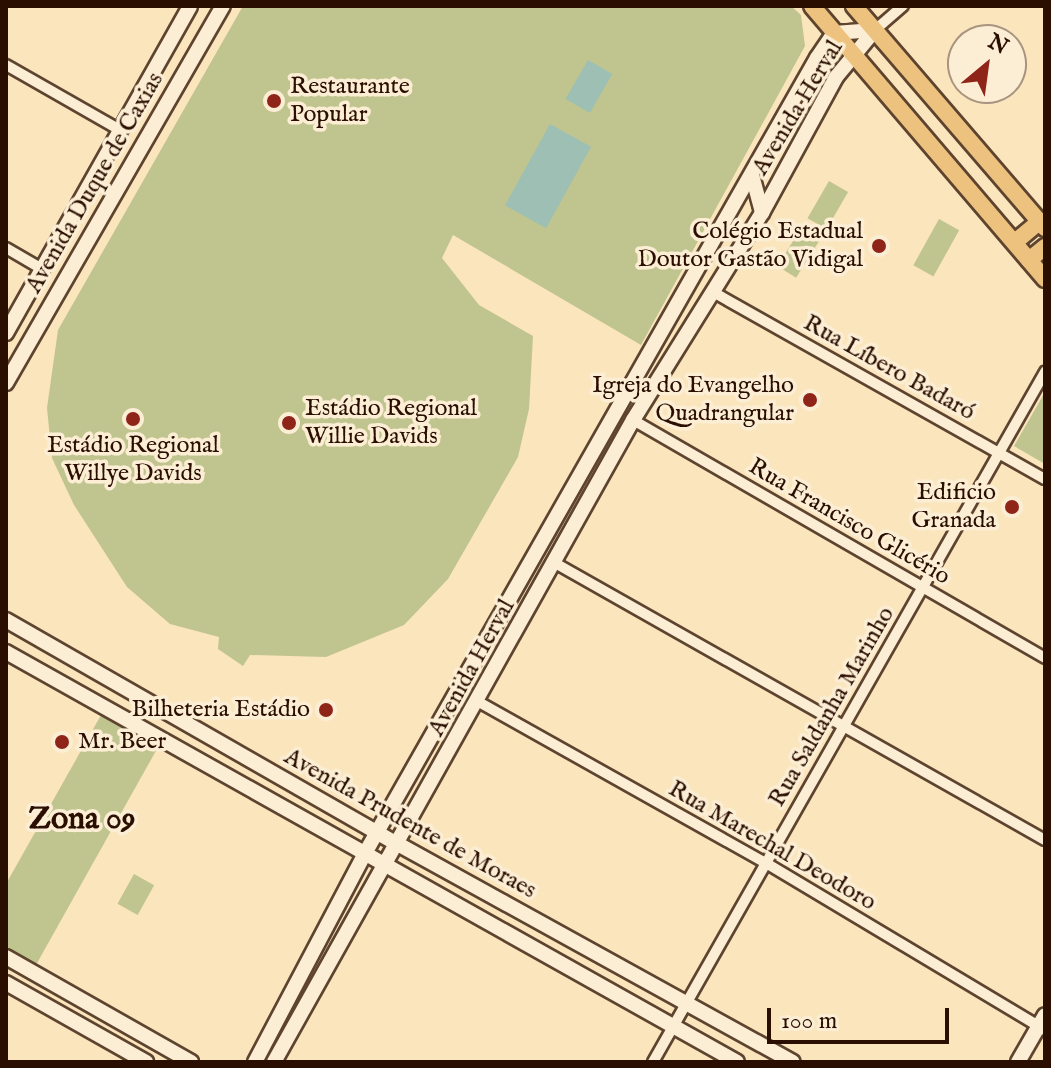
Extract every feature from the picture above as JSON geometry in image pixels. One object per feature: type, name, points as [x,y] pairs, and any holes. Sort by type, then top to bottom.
[{"type":"main road","name":"Avenida Duque de Caxias","points":[[6,333],[190,6]]},
{"type":"main road","points":[[812,6],[1045,279]]},
{"type":"main road","points":[[854,6],[1042,224],[1015,242]]},
{"type":"main road","name":"Avenida Duque de Caxias","points":[[6,383],[219,10]]},
{"type":"main road","name":"Avenida Herval","points":[[255,1062],[364,855],[834,33],[875,30]]},
{"type":"main road","name":"Avenida Herval","points":[[274,1062],[512,642],[633,420],[762,213],[853,53],[875,30]]},
{"type":"main road","points":[[752,175],[762,213]]},
{"type":"main road","points":[[1029,260],[1045,247]]},
{"type":"main road","points":[[561,508],[570,535]]},
{"type":"main road","name":"Avenida Prudente de Moraes","points":[[6,620],[378,833],[793,1062]]},
{"type":"main road","points":[[477,658],[512,642]]},
{"type":"main road","name":"Avenida Prudente de Moraes","points":[[6,652],[737,1062]]},
{"type":"main road","points":[[435,735],[440,769]]},
{"type":"main road","points":[[6,957],[191,1062]]},
{"type":"main road","points":[[300,976],[324,969]]},
{"type":"main road","points":[[6,983],[146,1062]]},
{"type":"main road","points":[[1018,1062],[1043,1024]]},
{"type":"street","points":[[875,30],[903,6]]},
{"type":"street","points":[[6,65],[120,130]]},
{"type":"street","points":[[6,248],[42,269]]},
{"type":"street","name":"Rua Líbero Badaró","points":[[713,292],[1045,479]]},
{"type":"street","name":"Rua Saldanha Marinho","points":[[653,1062],[1045,372]]},
{"type":"street","name":"Rua Francisco Glicério","points":[[633,420],[1045,658]]},
{"type":"street","points":[[555,563],[1045,840]]},
{"type":"street","name":"Rua Marechal Deodoro","points":[[477,701],[766,863],[1043,1024]]},
{"type":"green space","points":[[243,6],[791,6],[801,15],[805,46],[641,345],[453,235],[442,258],[479,305],[533,336],[529,409],[518,457],[448,579],[404,625],[326,657],[250,655],[243,666],[218,649],[219,637],[170,624],[127,587],[74,505],[52,458],[47,408],[58,330]]},
{"type":"green space","points":[[829,181],[848,192],[827,229],[808,218]]},
{"type":"green space","points":[[939,219],[959,230],[933,277],[913,265]]},
{"type":"green space","points":[[805,222],[824,234],[796,278],[777,266]]},
{"type":"green space","points":[[1045,392],[1045,464],[1014,446]]},
{"type":"green space","points":[[105,708],[162,740],[32,972],[6,957],[6,884]]},
{"type":"green space","points":[[134,874],[154,885],[138,915],[118,904]]},
{"type":"water","points":[[588,60],[612,74],[590,113],[566,99]]},
{"type":"water","points":[[550,124],[591,147],[546,228],[505,205]]},
{"type":"place","name":"Restaurante Popular","points":[[274,101]]},
{"type":"place","name":"Colégio Estadual Doutor Gastão Vidigal","points":[[879,246]]},
{"type":"place","name":"Igreja do Evangelho Quadrangular","points":[[810,400]]},
{"type":"place","name":"Estádio Regional Willye Davids","points":[[133,419]]},
{"type":"place","name":"Estádio Regional Willie Davids","points":[[289,423]]},
{"type":"place","name":"Edificio Granada","points":[[1012,507]]},
{"type":"place","name":"Bilheteria Estádio","points":[[326,710]]},
{"type":"place","name":"Mr. Beer","points":[[62,742]]},
{"type":"district","name":"Zona 09","points":[[82,820]]}]
